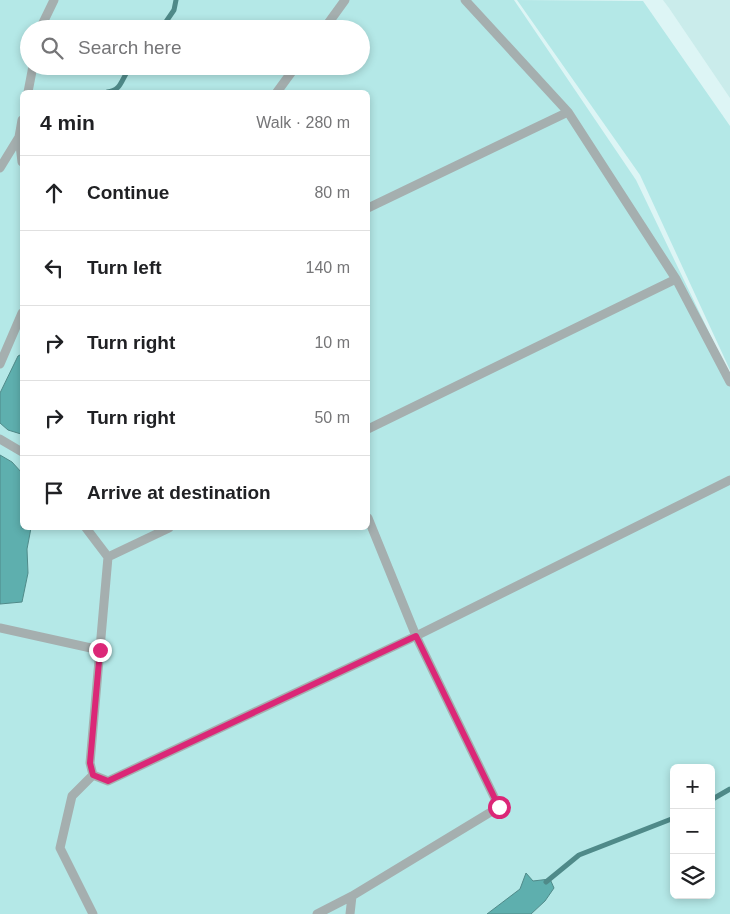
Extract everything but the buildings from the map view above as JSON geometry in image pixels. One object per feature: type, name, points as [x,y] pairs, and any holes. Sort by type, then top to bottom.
[{"type":"lane","points":[[44,20],[54,0]]},
{"type":"lane","points":[[331,20],[345,0]]},
{"type":"lane","points":[[465,0],[568,112],[676,279],[730,382]]},
{"type":"lane","points":[[28,90],[31,75]]},
{"type":"lane","points":[[278,90],[289,75]]},
{"type":"lane","points":[[370,207],[568,112]]},
{"type":"lane","points":[[20,131],[20,145]]},
{"type":"lane","points":[[0,168],[19,137]]},
{"type":"lane","points":[[370,429],[676,279]]},
{"type":"lane","points":[[0,364],[20,318]]},
{"type":"lane","points":[[0,439],[20,451]]},
{"type":"lane","points":[[93,775],[108,781],[416,636],[730,480]]},
{"type":"lane","points":[[317,914],[352,896],[499,807],[416,636],[370,523]]},
{"type":"lane","points":[[87,530],[108,558],[90,763],[93,775]]},
{"type":"lane","points":[[108,558],[165,530]]},
{"type":"lane","points":[[0,628],[100,650]]},
{"type":"lane","points":[[93,775],[72,796],[60,848],[93,914]]},
{"type":"lane","points":[[350,914],[352,896]]},
{"type":"shaded area","points":[[0,0],[514,0],[636,180],[730,376],[730,914],[531,914],[545,901],[520,889],[487,914],[0,914],[0,604],[22,602],[28,573],[27,549],[31,530],[370,530],[370,90],[20,90],[20,355],[0,393]]},
{"type":"shaded area","points":[[517,0],[643,1],[730,126],[730,370],[640,175]]},
{"type":"shaded area","points":[[663,0],[730,0],[730,98],[669,8]]},
{"type":"shaded area","points":[[20,355],[20,434],[8,430],[0,423],[0,393]]},
{"type":"shaded area","points":[[0,423],[8,430],[20,433],[20,471],[12,462],[0,455]]},
{"type":"shaded area","points":[[0,455],[12,462],[20,471],[20,530],[31,530],[27,549],[28,573],[22,602],[0,604]]},
{"type":"shaded area","points":[[526,873],[533,881],[550,879],[554,888],[545,901],[531,914],[487,914],[520,889]]},
{"type":"waterway","points":[[167,20],[174,10],[176,0]]},
{"type":"waterway","points":[[115,90],[125,75]]},
{"type":"waterway","points":[[715,798],[730,789]]},
{"type":"waterway","points":[[546,882],[579,855],[670,820]]},
{"type":"route","points":[[100,650],[90,763],[93,775],[108,781],[416,636],[499,807]]}]
